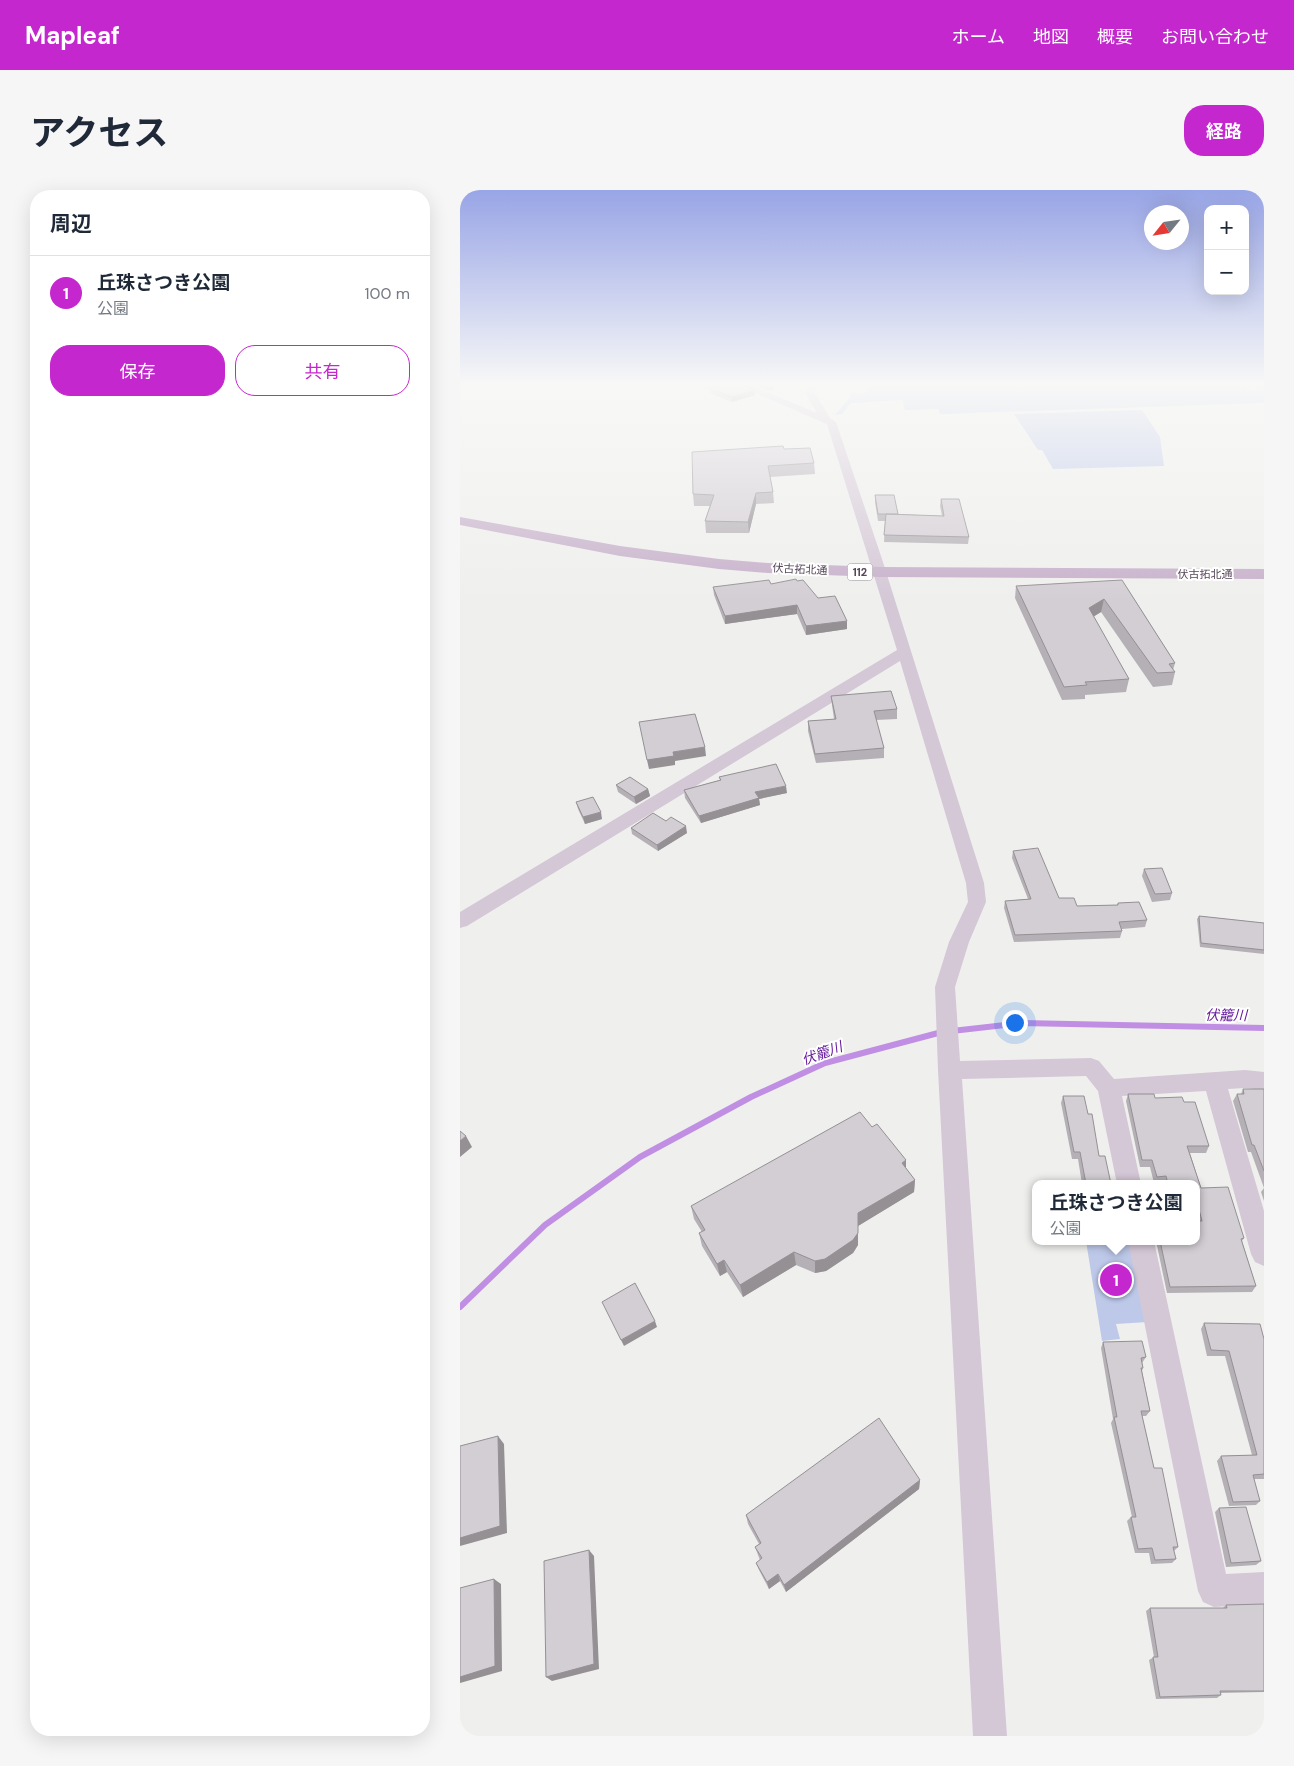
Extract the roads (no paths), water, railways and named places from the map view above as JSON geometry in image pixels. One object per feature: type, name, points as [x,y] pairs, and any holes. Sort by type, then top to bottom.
[{"type":"main road","name":"伏古拓北通","points":[[460,508],[601,534],[690,547],[878,566],[1264,574]]},
{"type":"main road","name":"伏古拓北通","points":[[460,521],[668,558],[768,568],[1264,562]]},
{"type":"street","points":[[844,458],[975,883],[976,902],[959,942],[945,987],[990,1736]]},
{"type":"street","points":[[460,921],[904,652]]},
{"type":"street","points":[[949,1065],[1091,1067],[1110,1088],[1128,1180]]},
{"type":"street","points":[[1110,1088],[1215,1083],[1245,1079],[1264,1081]]},
{"type":"street","points":[[1215,1083],[1264,1254]]},
{"type":"street","points":[[1142,1245],[1214,1591],[1264,1588]]},
{"type":"waterway","name":"伏籠川","points":[[952,1031],[1022,1023],[1264,1028]]},
{"type":"waterway","name":"伏籠川","points":[[460,1307],[545,1225],[640,1157],[751,1097],[825,1063],[942,1032]]},
{"type":"place","name":"丘珠さつき公園","points":[[1116,1280]]}]
